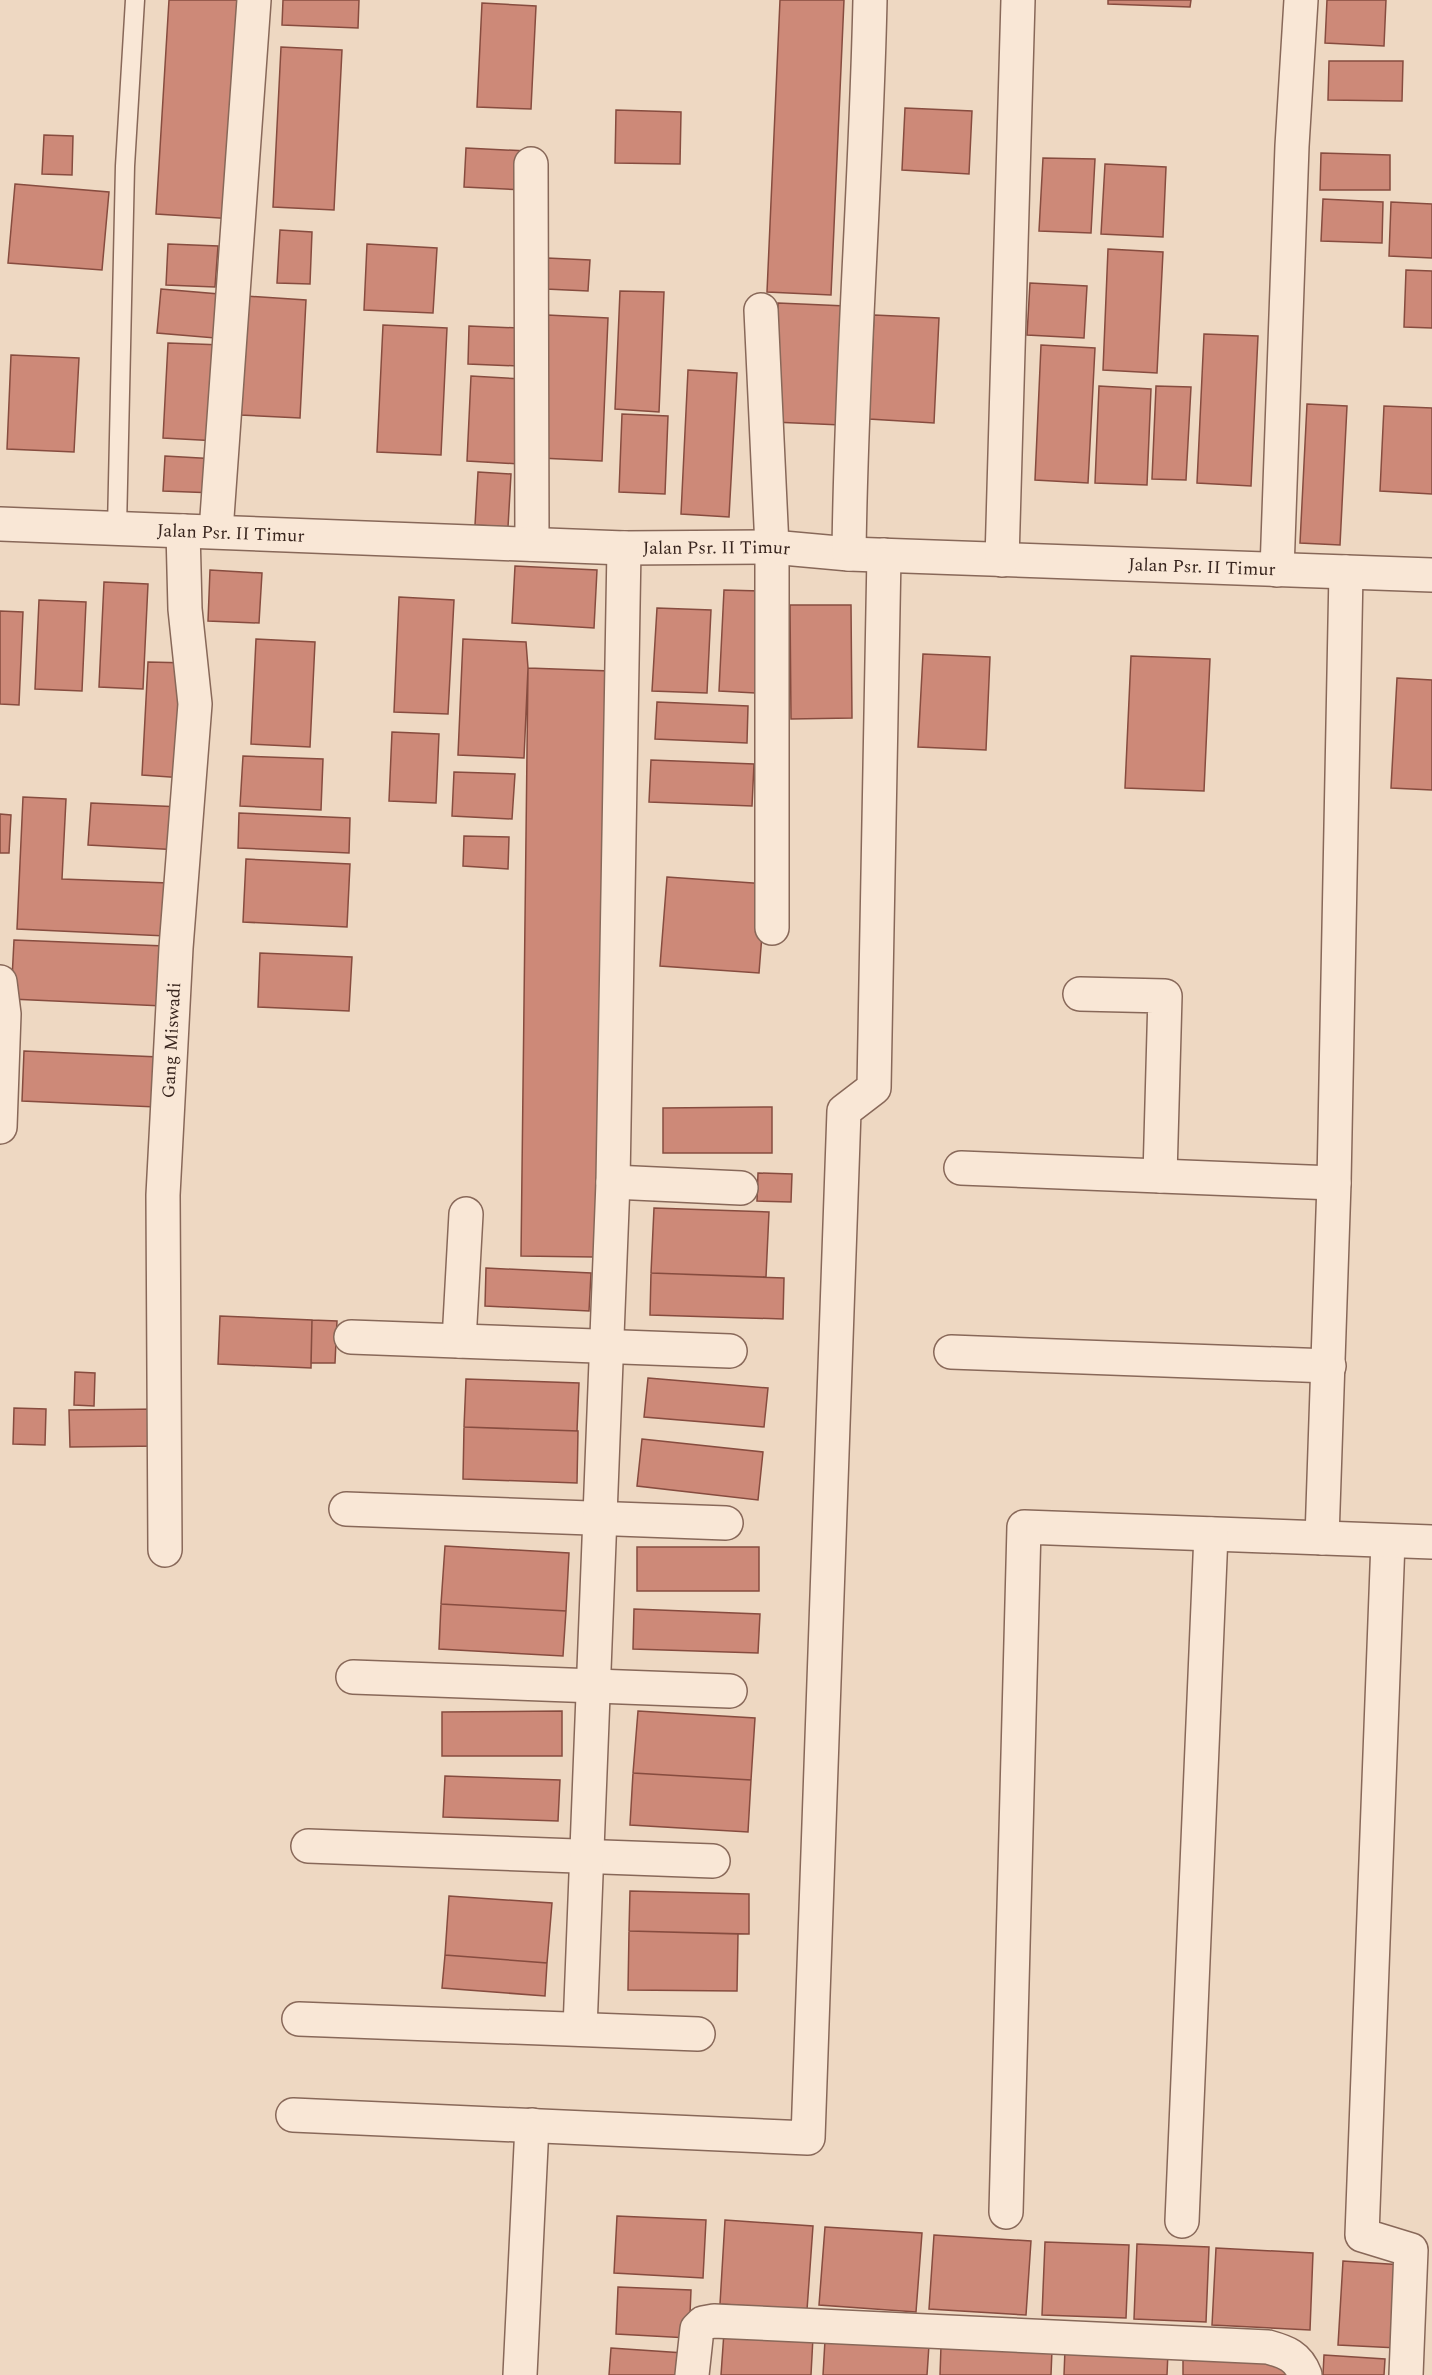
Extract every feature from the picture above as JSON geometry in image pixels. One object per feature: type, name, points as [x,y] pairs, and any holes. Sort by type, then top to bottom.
[{"type":"street","points":[[216,531],[254,0]]},
{"type":"street","points":[[849,554],[850,444],[866,153],[870,0]]},
{"type":"street","points":[[1002,560],[1018,0]]},
{"type":"street","points":[[1278,570],[1292,146],[1301,0]]},
{"type":"street","points":[[531,164],[532,544]]},
{"type":"street","points":[[761,310],[772,547],[772,928]]},
{"type":"street","name":"Jalan Psr. II Timur","points":[[0,524],[624,548],[772,547],[849,554],[1432,575]]},
{"type":"street","name":"Gang Miswadi","points":[[165,1550],[163,1195],[176,948],[195,704],[186,609],[183,531]]},
{"type":"street","points":[[580,2029],[613,1182],[624,548]]},
{"type":"street","points":[[293,2115],[808,2138],[844,1111],[874,1088],[884,555]]},
{"type":"street","points":[[1322,1538],[1334,1184],[1346,572]]},
{"type":"street","points":[[0,982],[4,1014],[0,1127]]},
{"type":"street","points":[[1080,994],[1165,996],[1160,1176]]},
{"type":"street","points":[[961,1168],[1334,1184]]},
{"type":"street","points":[[613,1182],[741,1188]]},
{"type":"street","points":[[459,1341],[466,1214]]},
{"type":"street","points":[[351,1337],[730,1351]]},
{"type":"street","points":[[951,1352],[1329,1366]]},
{"type":"street","points":[[346,1509],[726,1523]]},
{"type":"street","points":[[1006,2212],[1023,1527],[1432,1542]]},
{"type":"street","points":[[1182,2221],[1211,1534]]},
{"type":"street","points":[[1388,1540],[1362,2235],[1411,2250],[1406,2375]]},
{"type":"street","points":[[353,1677],[730,1691]]},
{"type":"street","points":[[308,1846],[713,1861]]},
{"type":"street","points":[[299,2019],[698,2034]]},
{"type":"street","points":[[520,2375],[532,2125]]},
{"type":"street","points":[[692,2375],[697,2329],[714,2320],[1268,2346],[1289,2353],[1300,2362],[1305,2375]]},
{"type":"lane","points":[[117,528],[125,166],[135,0]]},
{"type":"building","points":[[169,0],[248,0],[235,219],[156,214]]},
{"type":"building","points":[[283,0],[359,0],[358,28],[282,25]]},
{"type":"building","points":[[780,0],[844,0],[831,295],[767,292]]},
{"type":"building","points":[[1108,0],[1191,0],[1190,7],[1108,4]]},
{"type":"building","points":[[1327,0],[1386,0],[1384,46],[1325,43]]},
{"type":"building","points":[[482,3],[536,6],[531,109],[477,107]]},
{"type":"building","points":[[281,47],[342,50],[334,210],[273,207]]},
{"type":"building","points":[[1329,61],[1403,61],[1402,101],[1328,100]]},
{"type":"building","points":[[905,108],[972,111],[969,174],[902,170]]},
{"type":"building","points":[[616,110],[681,112],[680,164],[615,163]]},
{"type":"building","points":[[44,135],[73,136],[72,175],[42,174]]},
{"type":"building","points":[[466,148],[528,151],[526,190],[464,187]]},
{"type":"building","points":[[1321,153],[1390,155],[1390,190],[1320,190]]},
{"type":"building","points":[[1043,158],[1095,159],[1091,233],[1039,231]]},
{"type":"building","points":[[1105,164],[1166,167],[1163,237],[1101,234]]},
{"type":"building","points":[[15,184],[109,192],[102,270],[8,263]]},
{"type":"building","points":[[1323,199],[1383,202],[1382,243],[1321,241]]},
{"type":"building","points":[[1391,202],[1432,204],[1432,258],[1389,256]]},
{"type":"building","points":[[280,230],[312,232],[310,284],[277,283]]},
{"type":"building","points":[[168,244],[218,246],[215,287],[166,285]]},
{"type":"building","points":[[367,244],[437,248],[433,313],[364,310]]},
{"type":"building","points":[[1108,249],[1163,252],[1157,373],[1103,370]]},
{"type":"building","points":[[547,258],[590,260],[588,291],[546,289]]},
{"type":"building","points":[[1406,270],[1432,271],[1432,328],[1404,327]]},
{"type":"building","points":[[1030,283],[1087,286],[1084,338],[1027,335]]},
{"type":"building","points":[[161,289],[219,294],[215,338],[157,333]]},
{"type":"building","points":[[620,291],[664,292],[659,412],[615,409]]},
{"type":"building","points":[[246,296],[306,300],[300,418],[240,415]]},
{"type":"building","points":[[778,303],[846,306],[841,425],[773,422]]},
{"type":"building","points":[[547,315],[608,318],[602,461],[540,458]]},
{"type":"building","points":[[874,315],[939,318],[934,423],[869,419]]},
{"type":"building","points":[[383,325],[447,328],[441,455],[377,452]]},
{"type":"building","points":[[469,326],[519,328],[518,366],[468,364]]},
{"type":"building","points":[[1204,334],[1258,336],[1251,486],[1197,483]]},
{"type":"building","points":[[168,343],[223,345],[218,441],[163,438]]},
{"type":"building","points":[[1041,345],[1095,348],[1088,483],[1035,480]]},
{"type":"building","points":[[11,355],[79,358],[74,452],[7,449]]},
{"type":"building","points":[[688,370],[737,373],[729,517],[681,514]]},
{"type":"building","points":[[471,376],[523,379],[519,464],[467,461]]},
{"type":"building","points":[[1099,386],[1151,389],[1147,485],[1095,483]]},
{"type":"building","points":[[1156,386],[1191,387],[1186,480],[1152,479]]},
{"type":"building","points":[[1307,404],[1347,406],[1340,545],[1300,543]]},
{"type":"building","points":[[1384,406],[1432,408],[1432,494],[1380,491]]},
{"type":"building","points":[[622,414],[668,416],[665,494],[619,492]]},
{"type":"building","points":[[165,456],[217,459],[215,493],[163,491]]},
{"type":"building","points":[[478,472],[511,474],[508,527],[475,525]]},
{"type":"building","points":[[515,566],[597,570],[594,628],[512,623]]},
{"type":"building","points":[[210,570],[262,573],[259,623],[208,621]]},
{"type":"building","points":[[104,582],[148,584],[143,689],[99,687]]},
{"type":"building","points":[[724,590],[760,591],[755,693],[719,691]]},
{"type":"building","points":[[399,597],[454,600],[448,714],[394,712]]},
{"type":"building","points":[[39,600],[86,602],[82,691],[35,689]]},
{"type":"building","points":[[790,605],[851,605],[852,718],[791,719]]},
{"type":"building","points":[[657,608],[711,610],[707,693],[652,691]]},
{"type":"building","points":[[0,611],[23,612],[19,705],[0,704]]},
{"type":"building","points":[[256,639],[315,642],[310,747],[251,744]]},
{"type":"building","points":[[463,639],[526,642],[528,668],[524,758],[458,755]]},
{"type":"building","points":[[923,654],[990,657],[986,750],[918,747]]},
{"type":"building","points":[[1131,656],[1210,659],[1204,791],[1125,788]]},
{"type":"building","points":[[148,662],[189,663],[184,778],[142,775]]},
{"type":"building","points":[[528,668],[610,671],[595,1257],[521,1256]]},
{"type":"building","points":[[1397,678],[1432,680],[1432,790],[1391,788]]},
{"type":"building","points":[[657,702],[748,706],[747,743],[655,739]]},
{"type":"building","points":[[392,732],[439,734],[436,803],[389,801]]},
{"type":"building","points":[[243,756],[323,759],[321,810],[240,806]]},
{"type":"building","points":[[651,760],[754,764],[752,806],[649,802]]},
{"type":"building","points":[[454,772],[515,774],[512,819],[452,816]]},
{"type":"building","points":[[23,797],[66,799],[62,879],[168,883],[166,936],[17,929]]},
{"type":"building","points":[[91,803],[182,807],[180,850],[88,845]]},
{"type":"building","points":[[239,813],[350,818],[349,853],[238,848]]},
{"type":"building","points":[[0,814],[11,815],[9,853],[0,853]]},
{"type":"building","points":[[464,836],[509,837],[508,869],[463,866]]},
{"type":"building","points":[[246,859],[350,864],[347,927],[243,922]]},
{"type":"building","points":[[667,877],[766,884],[759,973],[660,966]]},
{"type":"building","points":[[14,940],[165,946],[163,1006],[11,999]]},
{"type":"building","points":[[260,953],[352,957],[349,1011],[258,1007]]},
{"type":"building","points":[[24,1051],[159,1057],[156,1107],[22,1101]]},
{"type":"building","points":[[772,1107],[772,1153],[663,1153],[663,1108]]},
{"type":"building","points":[[758,1173],[792,1174],[791,1202],[757,1201]]},
{"type":"building","points":[[654,1208],[769,1212],[766,1277],[651,1273]]},
{"type":"building","points":[[486,1268],[591,1273],[589,1311],[485,1306]]},
{"type":"building","points":[[651,1273],[784,1278],[783,1319],[650,1315]]},
{"type":"building","points":[[220,1316],[312,1320],[311,1368],[218,1364]]},
{"type":"building","points":[[312,1320],[337,1321],[335,1363],[311,1363]]},
{"type":"building","points":[[75,1372],[95,1373],[94,1406],[74,1405]]},
{"type":"building","points":[[648,1378],[768,1388],[764,1427],[644,1417]]},
{"type":"building","points":[[466,1379],[579,1383],[577,1431],[464,1427]]},
{"type":"building","points":[[14,1408],[46,1409],[45,1445],[13,1444]]},
{"type":"building","points":[[162,1409],[162,1446],[70,1447],[69,1410]]},
{"type":"building","points":[[464,1427],[578,1431],[577,1483],[463,1479]]},
{"type":"building","points":[[642,1439],[763,1452],[758,1500],[637,1486]]},
{"type":"building","points":[[445,1546],[569,1553],[566,1611],[441,1604]]},
{"type":"building","points":[[637,1547],[759,1547],[759,1591],[637,1591]]},
{"type":"building","points":[[441,1604],[566,1611],[563,1656],[439,1649]]},
{"type":"building","points":[[634,1609],[760,1614],[758,1653],[633,1649]]},
{"type":"building","points":[[562,1711],[562,1756],[442,1756],[442,1712]]},
{"type":"building","points":[[638,1711],[755,1718],[751,1780],[633,1773]]},
{"type":"building","points":[[633,1773],[751,1780],[748,1832],[630,1825]]},
{"type":"building","points":[[445,1776],[560,1780],[558,1821],[443,1817]]},
{"type":"building","points":[[630,1891],[749,1894],[749,1934],[629,1931]]},
{"type":"building","points":[[449,1896],[552,1903],[547,1963],[445,1955]]},
{"type":"building","points":[[629,1931],[738,1934],[737,1991],[628,1990]]},
{"type":"building","points":[[445,1955],[547,1963],[545,1996],[442,1988]]},
{"type":"building","points":[[617,2216],[706,2220],[703,2278],[614,2273]]},
{"type":"building","points":[[725,2220],[813,2226],[807,2310],[720,2304]]},
{"type":"building","points":[[825,2227],[922,2233],[916,2312],[819,2305]]},
{"type":"building","points":[[934,2235],[1031,2241],[1026,2315],[929,2309]]},
{"type":"building","points":[[1045,2242],[1129,2245],[1126,2318],[1042,2315]]},
{"type":"building","points":[[1137,2244],[1209,2247],[1206,2322],[1134,2319]]},
{"type":"building","points":[[1216,2248],[1313,2253],[1310,2330],[1212,2325]]},
{"type":"building","points":[[1343,2261],[1403,2265],[1398,2348],[1338,2345]]},
{"type":"building","points":[[618,2287],[691,2290],[689,2338],[616,2334]]},
{"type":"building","points":[[724,2332],[813,2337],[811,2375],[721,2375]]},
{"type":"building","points":[[825,2340],[929,2345],[927,2375],[823,2375]]},
{"type":"building","points":[[941,2346],[1052,2350],[1051,2375],[940,2375]]},
{"type":"building","points":[[611,2348],[684,2353],[683,2375],[609,2375]]},
{"type":"building","points":[[1065,2349],[1168,2352],[1167,2375],[1064,2375]]},
{"type":"building","points":[[1324,2355],[1385,2359],[1384,2375],[1323,2375]]},
{"type":"building","points":[[1183,2358],[1286,2360],[1286,2375],[1183,2375]]}]
